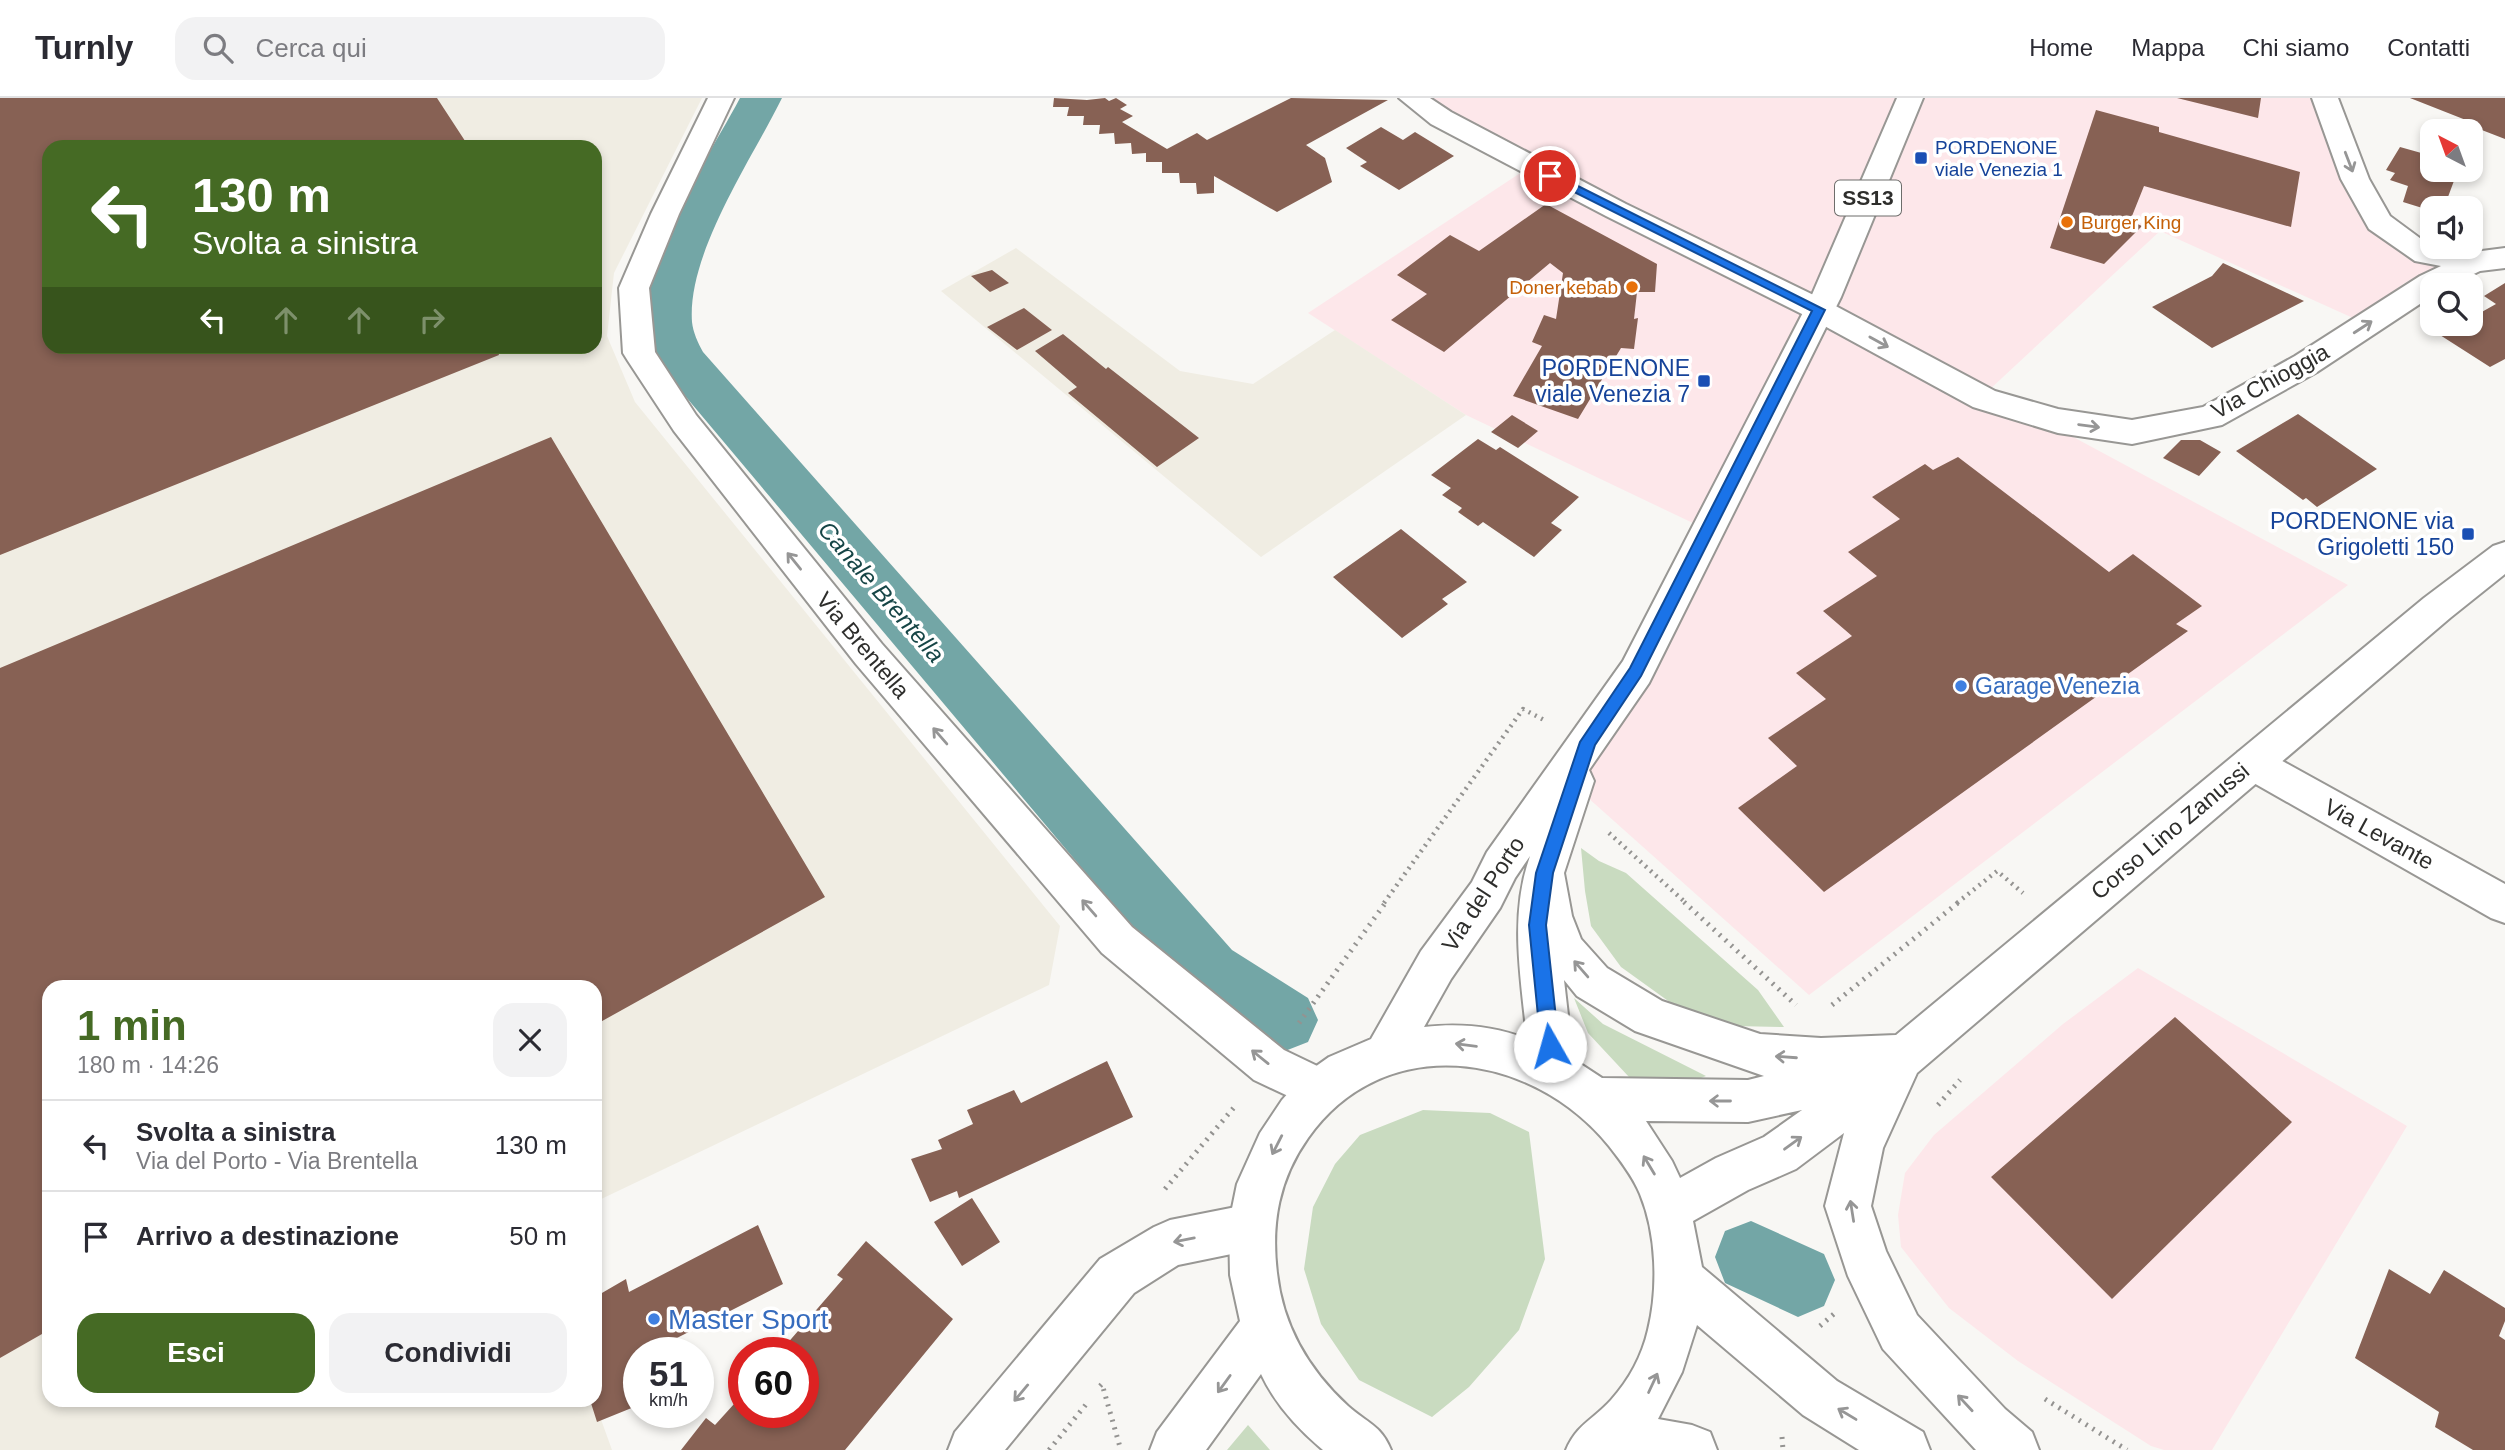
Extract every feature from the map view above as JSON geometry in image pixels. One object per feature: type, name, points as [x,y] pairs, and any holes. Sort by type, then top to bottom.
[{"type":"main road","name":"Via Brentella","points":[[721,98],[665,214],[634,288],[639,353],[685,423],[869,654],[1117,940],[1269,1065],[1320,1090]]},
{"type":"main road","name":"Via Chioggia","points":[[1412,98],[1441,118],[1616,210],[1823,303],[1984,399],[2058,421],[2132,432],[2211,417],[2306,364],[2431,283],[2474,262]]},
{"type":"main road","name":"SS13","points":[[1823,303],[1910,98]]},
{"type":"main road","name":"Via Chioggia","points":[[2325,98],[2355,179],[2379,222],[2425,254],[2474,262],[2505,258]]},
{"type":"main road","name":"Via del Porto","points":[[1387,1052],[1436,965],[1486,895],[1501,865],[1636,672],[1823,303]]},
{"type":"main road","name":"Corso Lino Zanussi","points":[[1668,1210],[1732,1174],[1780,1153],[1866,1090],[1918,1043],[2437,608],[2505,555]]},
{"type":"main road","name":"Via del Porto","points":[[1552,1070],[1537,925],[1545,873],[1588,742]]},
{"type":"main road","name":"Via Levante","points":[[2252,763],[2505,905]]},
{"type":"main road","points":[[1545,873],[1552,916],[1565,951],[1592,982],[1650,1017],[1760,1055],[1821,1059],[1918,1043]]},
{"type":"main road","points":[[1366,1450],[1339,1433],[1294,1385],[1264,1329],[1251,1277],[1251,1227],[1262,1174],[1286,1128],[1320,1090],[1352,1068],[1387,1052],[1442,1042],[1499,1049],[1552,1070],[1595,1098],[1639,1149],[1657,1178],[1668,1210],[1680,1279],[1673,1337],[1650,1391],[1602,1443]]},
{"type":"main road","points":[[1918,1043],[1861,1146],[1848,1206],[1864,1259],[1900,1332],[1987,1427],[2014,1450]]},
{"type":"main road","name":"Corso Lino Zanussi","points":[[1595,1098],[1748,1101],[1823,1084],[1918,1043]]},
{"type":"main road","points":[[973,1450],[1117,1276],[1170,1243],[1251,1227]]},
{"type":"main road","points":[[1680,1279],[1820,1398],[1905,1450]]},
{"type":"main road","points":[[1175,1450],[1264,1329]]},
{"type":"main road","points":[[1602,1443],[1692,1450]]},
{"type":"path","points":[[1918,1043],[1971,1068],[1936,1107]]},
{"type":"path","points":[[1049,1450],[1102,1384],[1121,1450]]},
{"type":"path","points":[[2032,1391],[2127,1450]]},
{"type":"shaded area","points":[[0,98],[702,98],[614,273],[607,336],[635,402],[1060,926],[1049,985],[602,1199],[602,980],[42,980],[42,1407],[597,1407],[612,1450],[0,1450]]},
{"type":"shaded area","points":[[1428,98],[1900,98],[1807,315],[1695,524],[1466,415],[1308,313],[1537,162]]},
{"type":"shaded area","points":[[1923,98],[2318,98],[2344,175],[2420,243],[2420,259],[2437,259],[2443,264],[2420,273],[2353,318],[2160,231],[1988,391],[2348,585],[1809,995],[1577,788]]},
{"type":"shaded area","points":[[1016,248],[1180,371],[1253,384],[1335,330],[1466,415],[1261,557],[941,291]]},
{"type":"shaded area","points":[[2138,968],[2407,1126],[2212,1450],[2164,1450],[2151,1446],[2018,1361],[1949,1308],[1901,1247],[1898,1215],[1905,1173],[1934,1135],[2063,1024]]},
{"type":"green space","points":[[1581,848],[1599,861],[1626,873],[1758,990],[1784,1027],[1735,1026],[1671,1003],[1621,967],[1591,926]]},
{"type":"green space","points":[[1574,998],[1603,1024],[1706,1076],[1675,1088],[1629,1077],[1588,1033]]},
{"type":"green space","points":[[1423,1110],[1490,1113],[1529,1132],[1545,1259],[1519,1330],[1469,1387],[1432,1417],[1359,1380],[1321,1324],[1304,1269],[1313,1207],[1335,1164],[1360,1135]]},
{"type":"green space","points":[[1248,1425],[1270,1450],[1227,1450]]},
{"type":"building","points":[[0,98],[437,98],[464,140],[42,140],[42,354],[499,355],[0,555]]},
{"type":"building","points":[[1054,98],[1105,98],[1109,101],[1116,98],[1127,105],[1120,109],[1133,116],[1122,122],[1167,149],[1197,133],[1207,140],[1291,98],[1388,100],[1306,145],[1325,158],[1332,182],[1277,212],[1214,176],[1214,193],[1197,194],[1196,183],[1180,183],[1179,173],[1162,173],[1162,162],[1146,162],[1146,153],[1132,154],[1131,143],[1115,144],[1114,133],[1099,134],[1100,125],[1083,125],[1084,116],[1067,116],[1069,107],[1053,107]]},
{"type":"building","points":[[2177,98],[2261,98],[2258,118]]},
{"type":"building","points":[[2410,98],[2505,98],[2505,139],[2483,130],[2483,119],[2463,119]]},
{"type":"building","points":[[2096,110],[2159,127],[2159,132],[2300,172],[2291,227],[2144,186],[2130,221],[2142,226],[2104,264],[2050,248]]},
{"type":"building","points":[[1381,127],[1403,140],[1415,132],[1454,156],[1399,190],[1360,166],[1367,162],[1346,148]]},
{"type":"building","points":[[2400,147],[2420,153],[2420,182],[2454,182],[2448,196],[2420,196],[2420,207],[2403,202],[2408,186],[2390,180],[2395,173],[2386,170]]},
{"type":"building","points":[[1546,204],[1657,264],[1655,292],[1637,292],[1634,319],[1638,318],[1634,349],[1621,348],[1578,419],[1513,396],[1542,346],[1532,342],[1544,315],[1556,319],[1563,273],[1550,263],[1444,352],[1391,320],[1427,294],[1397,275],[1450,235],[1479,251]]},
{"type":"building","points":[[2223,263],[2304,301],[2212,348],[2152,307],[2212,276]]},
{"type":"building","points":[[992,270],[1009,283],[990,292],[971,276]]},
{"type":"building","points":[[2505,283],[2505,359],[2490,367],[2442,336],[2483,336],[2483,311],[2496,304],[2484,296]]},
{"type":"building","points":[[1024,308],[1052,330],[1017,350],[987,327]]},
{"type":"building","points":[[1063,334],[1199,438],[1157,467],[1068,393],[1077,387],[1035,351]]},
{"type":"building","points":[[2298,414],[2377,469],[2317,507],[2306,498],[2303,500],[2236,451]]},
{"type":"building","points":[[1512,415],[1538,431],[1518,448],[1491,432]]},
{"type":"building","points":[[551,437],[825,897],[602,1021],[602,980],[42,980],[42,1334],[0,1358],[0,668]]},
{"type":"building","points":[[1478,439],[1496,450],[1500,447],[1579,497],[1551,523],[1562,530],[1534,557],[1483,522],[1478,526],[1458,512],[1462,508],[1442,495],[1451,488],[1431,475]]},
{"type":"building","points":[[2181,440],[2200,440],[2221,452],[2199,476],[2163,458]]},
{"type":"building","name":"Garage Venezia","points":[[1958,457],[2109,572],[2133,554],[2202,606],[2176,624],[2188,631],[1824,892],[1738,808],[1797,766],[1768,738],[1826,699],[1796,673],[1852,636],[1823,611],[1877,576],[1848,552],[1900,519],[1872,497],[1925,464],[1933,470]]},
{"type":"building","points":[[1401,529],[1467,582],[1442,599],[1448,604],[1402,638],[1333,577]]},
{"type":"building","points":[[2175,1017],[2292,1122],[2112,1299],[1991,1177]]},
{"type":"building","points":[[1107,1061],[1133,1117],[959,1198],[957,1191],[930,1202],[911,1159],[942,1149],[938,1140],[973,1124],[967,1110],[1014,1090],[1021,1103]]},
{"type":"building","points":[[972,1198],[1000,1242],[962,1266],[934,1222]]},
{"type":"building","name":"Master Sport","points":[[758,1225],[783,1284],[679,1337],[623,1337],[623,1411],[597,1422],[592,1407],[602,1407],[602,1293],[626,1279],[629,1292]]},
{"type":"building","points":[[866,1241],[953,1319],[845,1450],[681,1450],[698,1428],[714,1428],[714,1424],[728,1411],[728,1428],[819,1428],[819,1337],[793,1337],[843,1279],[837,1275]]},
{"type":"building","points":[[2389,1269],[2430,1294],[2444,1270],[2505,1308],[2505,1321],[2499,1336],[2505,1340],[2505,1450],[2473,1450],[2435,1427],[2439,1412],[2355,1358]]},
{"type":"waterway","name":"Canale Brentella","points":[[761,98],[703,207],[678,266],[670,294],[668,325],[682,360],[1209,971],[1285,1020]]},
{"type":"waterway","name":"Canale Brentella","points":[[1751,1257],[1798,1280]]},
{"type":"place","name":"PORDENONE viale Venezia 1","points":[[1921,158]]},
{"type":"place","name":"Burger King","points":[[2067,222]]},
{"type":"place","name":"Doner kebab","points":[[1632,287]]},
{"type":"place","name":"PORDENONE viale Venezia 7","points":[[1704,381]]},
{"type":"place","name":"PORDENONE via Grigoletti 150","points":[[2468,534]]},
{"type":"place","name":"Garage Venezia","points":[[1961,686]]},
{"type":"place","name":"Master Sport","points":[[654,1319]]},
{"type":"route","points":[[1550,176],[1819,310],[1636,672],[1588,742],[1545,873],[1537,925],[1538,954],[1550,1046]]}]
